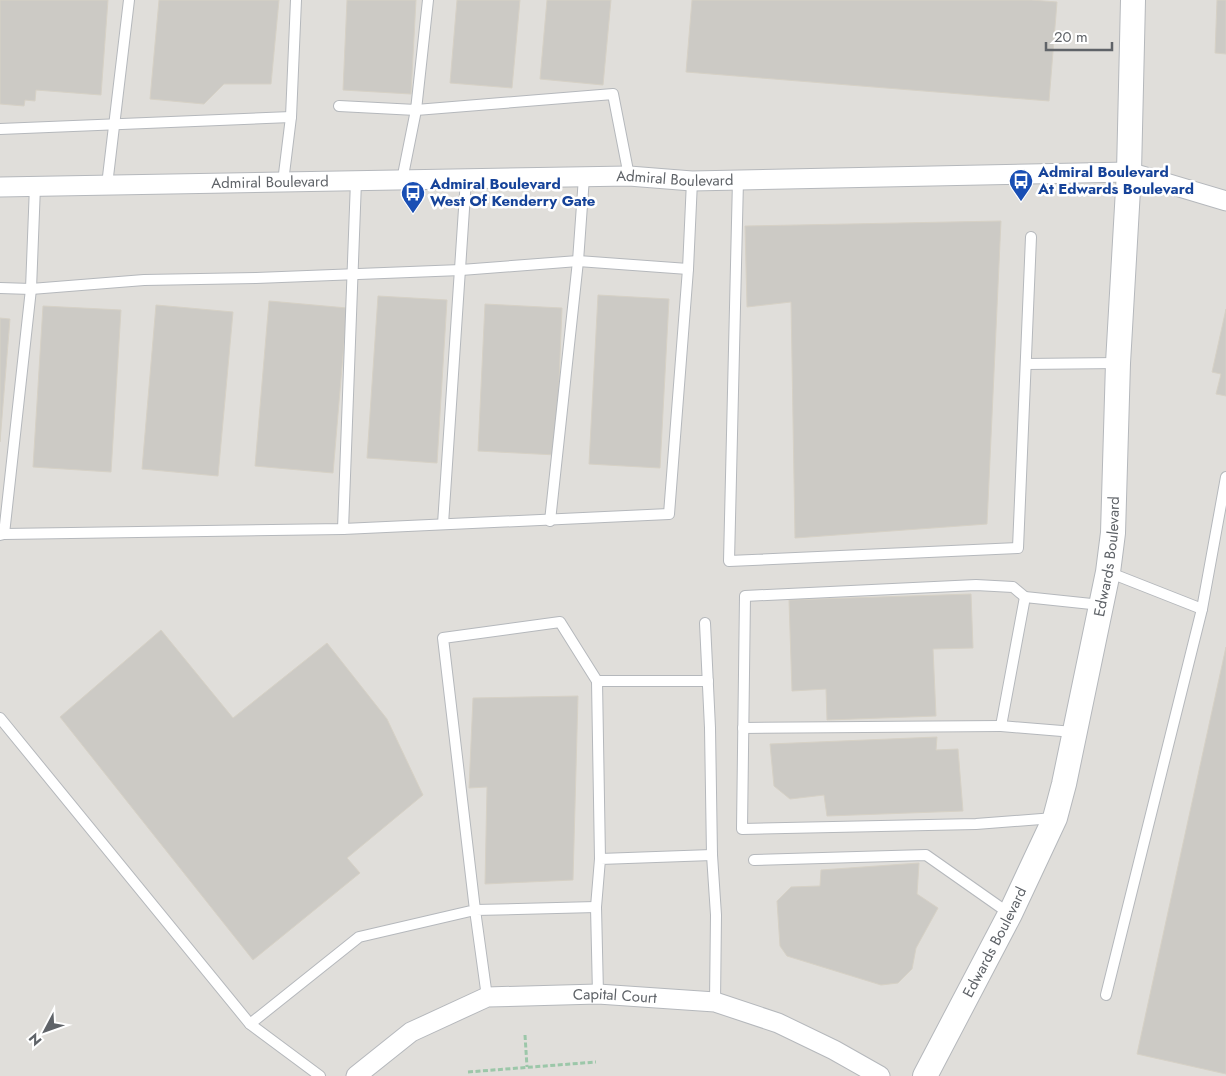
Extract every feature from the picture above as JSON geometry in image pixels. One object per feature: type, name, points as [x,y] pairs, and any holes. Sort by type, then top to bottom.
[{"type":"street","name":"Edwards Boulevard","points":[[925,1076],[1010,914],[1055,818],[1108,572],[1113,533],[1118,362],[1129,172],[1133,0]]},
{"type":"street","name":"Admiral Boulevard","points":[[0,187],[629,176],[692,181],[1129,172],[1226,201]]},
{"type":"street","name":"Capital Court","points":[[356,1076],[411,1032],[487,997],[598,994],[715,1002],[778,1023],[834,1050],[880,1076]]},
{"type":"lane","points":[[107,184],[129,0]]},
{"type":"lane","points":[[283,182],[291,117],[296,0]]},
{"type":"lane","points":[[402,180],[416,110],[428,0]]},
{"type":"lane","points":[[339,106],[416,110],[613,94],[629,176]]},
{"type":"lane","points":[[0,130],[291,117]]},
{"type":"lane","points":[[550,521],[578,261],[584,177]]},
{"type":"lane","points":[[443,524],[466,179]]},
{"type":"lane","points":[[738,180],[729,561],[1018,548],[1031,237]]},
{"type":"lane","points":[[342,529],[356,181]]},
{"type":"lane","points":[[35,186],[31,289],[2,534],[342,529],[550,521],[669,514],[688,269],[692,181]]},
{"type":"lane","points":[[0,288],[31,289],[144,280],[256,278],[461,270],[578,261],[688,269]]},
{"type":"lane","points":[[1026,364],[1118,362]]},
{"type":"lane","points":[[1106,995],[1202,609],[1226,478]]},
{"type":"lane","points":[[1108,572],[1202,609]]},
{"type":"lane","points":[[1055,818],[976,824],[742,830],[742,728],[746,596],[976,585],[1014,587],[1025,597],[1100,605]]},
{"type":"lane","points":[[1001,726],[1025,597]]},
{"type":"lane","points":[[487,997],[443,638],[560,622],[597,682],[600,859],[596,907],[598,994]]},
{"type":"lane","points":[[706,623],[712,855],[716,914],[715,1002]]},
{"type":"lane","points":[[597,682],[708,681]]},
{"type":"lane","points":[[0,718],[250,1024],[320,1076]]},
{"type":"lane","points":[[742,728],[1001,726],[1074,732]]},
{"type":"lane","points":[[600,859],[712,855]]},
{"type":"lane","points":[[754,860],[926,855],[1010,914]]},
{"type":"lane","points":[[250,1024],[359,937],[475,910],[596,907]]},
{"type":"path","points":[[525,1035],[527,1067]]},
{"type":"path","points":[[468,1072],[596,1062]]},
{"type":"shaded area","points":[[0,0],[1226,0],[1226,1076],[0,1076]]},
{"type":"building","points":[[0,0],[108,0],[101,95],[36,90],[35,101],[25,100],[24,106],[0,104]]},
{"type":"building","points":[[159,0],[279,0],[271,84],[224,84],[204,104],[150,99]]},
{"type":"building","points":[[347,0],[416,0],[411,94],[343,90]]},
{"type":"building","points":[[457,0],[520,0],[512,88],[450,83]]},
{"type":"building","points":[[547,0],[611,0],[603,85],[540,79]]},
{"type":"building","points":[[692,0],[1031,0],[1057,2],[1049,101],[686,72]]},
{"type":"building","points":[[1217,0],[1226,0],[1226,54],[1215,53]]},
{"type":"building","points":[[1001,221],[987,524],[795,538],[791,302],[747,307],[745,226]]},
{"type":"building","points":[[598,295],[669,299],[660,468],[589,464]]},
{"type":"building","points":[[378,296],[447,300],[437,463],[367,458]]},
{"type":"building","points":[[269,301],[347,308],[333,473],[255,466]]},
{"type":"building","points":[[485,304],[562,308],[556,455],[478,451]]},
{"type":"building","points":[[156,305],[233,312],[218,476],[142,469]]},
{"type":"building","points":[[43,306],[121,310],[111,472],[33,467]]},
{"type":"building","points":[[1226,309],[1226,396],[1216,394],[1221,374],[1212,372]]},
{"type":"building","points":[[0,318],[10,319],[0,442]]},
{"type":"building","points":[[971,594],[973,648],[933,649],[936,716],[827,720],[826,689],[792,691],[789,600]]},
{"type":"building","points":[[161,630],[233,718],[327,643],[387,719],[423,795],[347,858],[360,873],[253,960],[60,717]]},
{"type":"building","points":[[1226,647],[1226,1074],[1137,1054]]},
{"type":"building","points":[[578,696],[573,880],[485,884],[487,787],[469,788],[473,698]]},
{"type":"building","points":[[937,737],[936,750],[958,749],[963,811],[827,816],[824,795],[790,799],[774,786],[770,744]]},
{"type":"building","points":[[919,863],[917,894],[938,908],[916,948],[912,969],[898,983],[881,985],[787,956],[780,946],[777,901],[791,887],[820,886],[821,870]]},
{"type":"place","name":"Admiral Boulevard At Edwards Boulevard","points":[[1021,202]]},
{"type":"place","name":"Admiral Boulevard West Of Kenderry Gate","points":[[413,214]]}]
